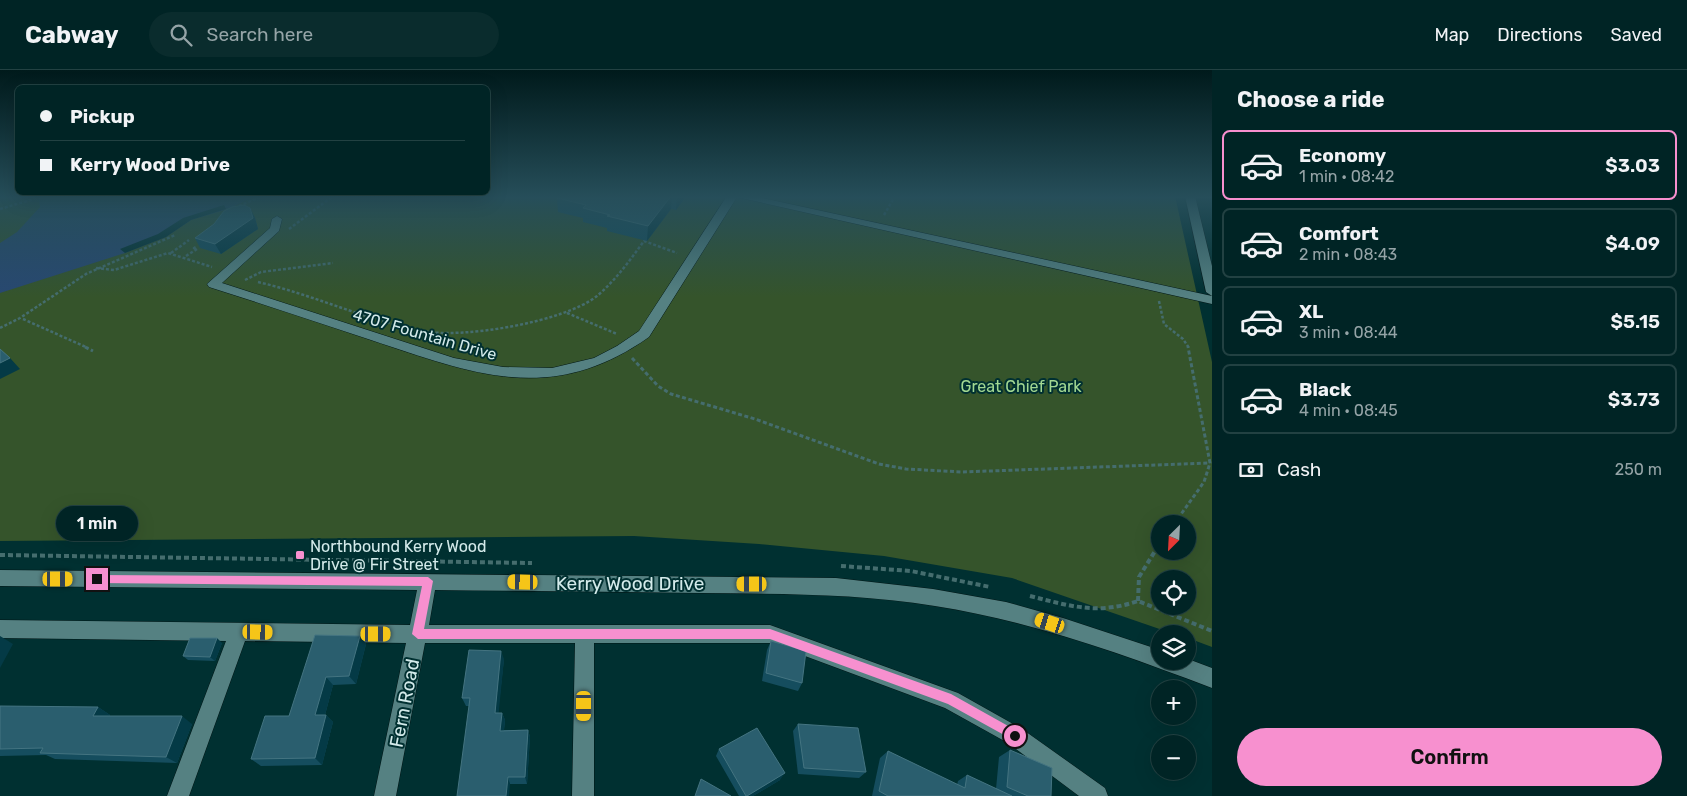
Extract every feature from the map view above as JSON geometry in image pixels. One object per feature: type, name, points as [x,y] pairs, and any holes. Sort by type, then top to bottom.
[{"type":"street","points":[[226,274],[274,230]]},
{"type":"street","name":"4707 Fountain Drive","points":[[226,274],[214,284],[433,356],[508,374],[547,374],[590,364],[624,348],[648,329],[711,230]]},
{"type":"street","points":[[892,230],[1212,300]]},
{"type":"street","points":[[1199,230],[1208,254],[1212,292]]},
{"type":"street","points":[[1200,235],[1212,238]]},
{"type":"street","name":"Kerry Wood Drive","points":[[0,578],[790,584],[885,590],[966,602],[1031,617],[1151,656]]},
{"type":"street","name":"Fern Road","points":[[385,796],[428,581]]},
{"type":"street","points":[[0,629],[418,634],[770,634],[951,700],[1015,736],[1097,796]]},
{"type":"street","points":[[178,796],[239,632]]},
{"type":"street","points":[[583,796],[585,634]]},
{"type":"street","points":[[1190,670],[1212,678]]},
{"type":"path","points":[[283,233],[288,230]]},
{"type":"path","points":[[0,328],[22,318],[60,289],[96,268],[175,235]]},
{"type":"path","points":[[170,253],[189,240]]},
{"type":"path","points":[[96,268],[110,271],[152,256],[170,253],[186,257],[245,280],[286,287],[422,331],[461,332],[547,320],[590,302],[619,276],[644,241],[693,258]]},
{"type":"path","points":[[186,257],[197,249],[194,248],[196,247]]},
{"type":"path","points":[[245,280],[261,272],[333,262]]},
{"type":"path","points":[[1158,288],[1162,321],[1183,339],[1189,348],[1210,463],[1204,482],[1180,515]]},
{"type":"path","points":[[567,313],[616,333],[624,348],[658,386],[671,394],[756,419],[879,464],[906,469],[962,472],[1210,463]]},
{"type":"path","points":[[22,318],[94,351]]},
{"type":"path","points":[[1151,557],[1138,575],[1135,586],[1138,601],[1212,631]]},
{"type":"green space","name":"Great Chief Park","points":[[0,230],[1183,230],[1212,362],[1212,647],[1196,641],[1196,625],[1151,626],[1012,578],[884,556],[759,544],[634,536],[0,541]]},
{"type":"water","points":[[19,230],[176,230],[166,237],[125,253],[0,293],[0,243]]},
{"type":"pier","points":[[164,230],[176,230],[166,237],[125,253],[120,249]]},
{"type":"building","points":[[206,230],[236,230],[215,244],[195,238]]},
{"type":"building","points":[[0,349],[10,358],[0,363]]},
{"type":"building","points":[[315,635],[360,636],[349,676],[326,677],[315,715],[326,715],[315,758],[251,759],[265,716],[289,716]]},
{"type":"building","points":[[190,638],[217,638],[210,657],[183,656]]},
{"type":"building","points":[[771,641],[806,651],[802,683],[766,673]]},
{"type":"building","points":[[469,650],[501,651],[495,713],[502,713],[500,731],[528,730],[525,777],[508,777],[506,796],[457,796],[470,698],[462,698]]},
{"type":"building","points":[[0,706],[98,707],[93,716],[182,716],[166,757],[40,753],[43,748],[0,749]]},
{"type":"building","points":[[798,724],[858,728],[866,772],[804,768]]},
{"type":"building","points":[[757,728],[785,773],[746,796],[719,749]]},
{"type":"building","points":[[1010,750],[1052,768],[1051,796],[1028,796],[1007,787]]},
{"type":"building","points":[[888,751],[965,788],[967,775],[1012,796],[888,796],[879,791]]},
{"type":"building","points":[[701,779],[731,796],[695,796]]},
{"type":"place","name":"Northbound Kerry Wood Drive @ Fir Street","points":[[300,555]]},
{"type":"route","points":[[97,579],[428,581],[418,634],[770,634],[951,700],[1015,736]]}]
